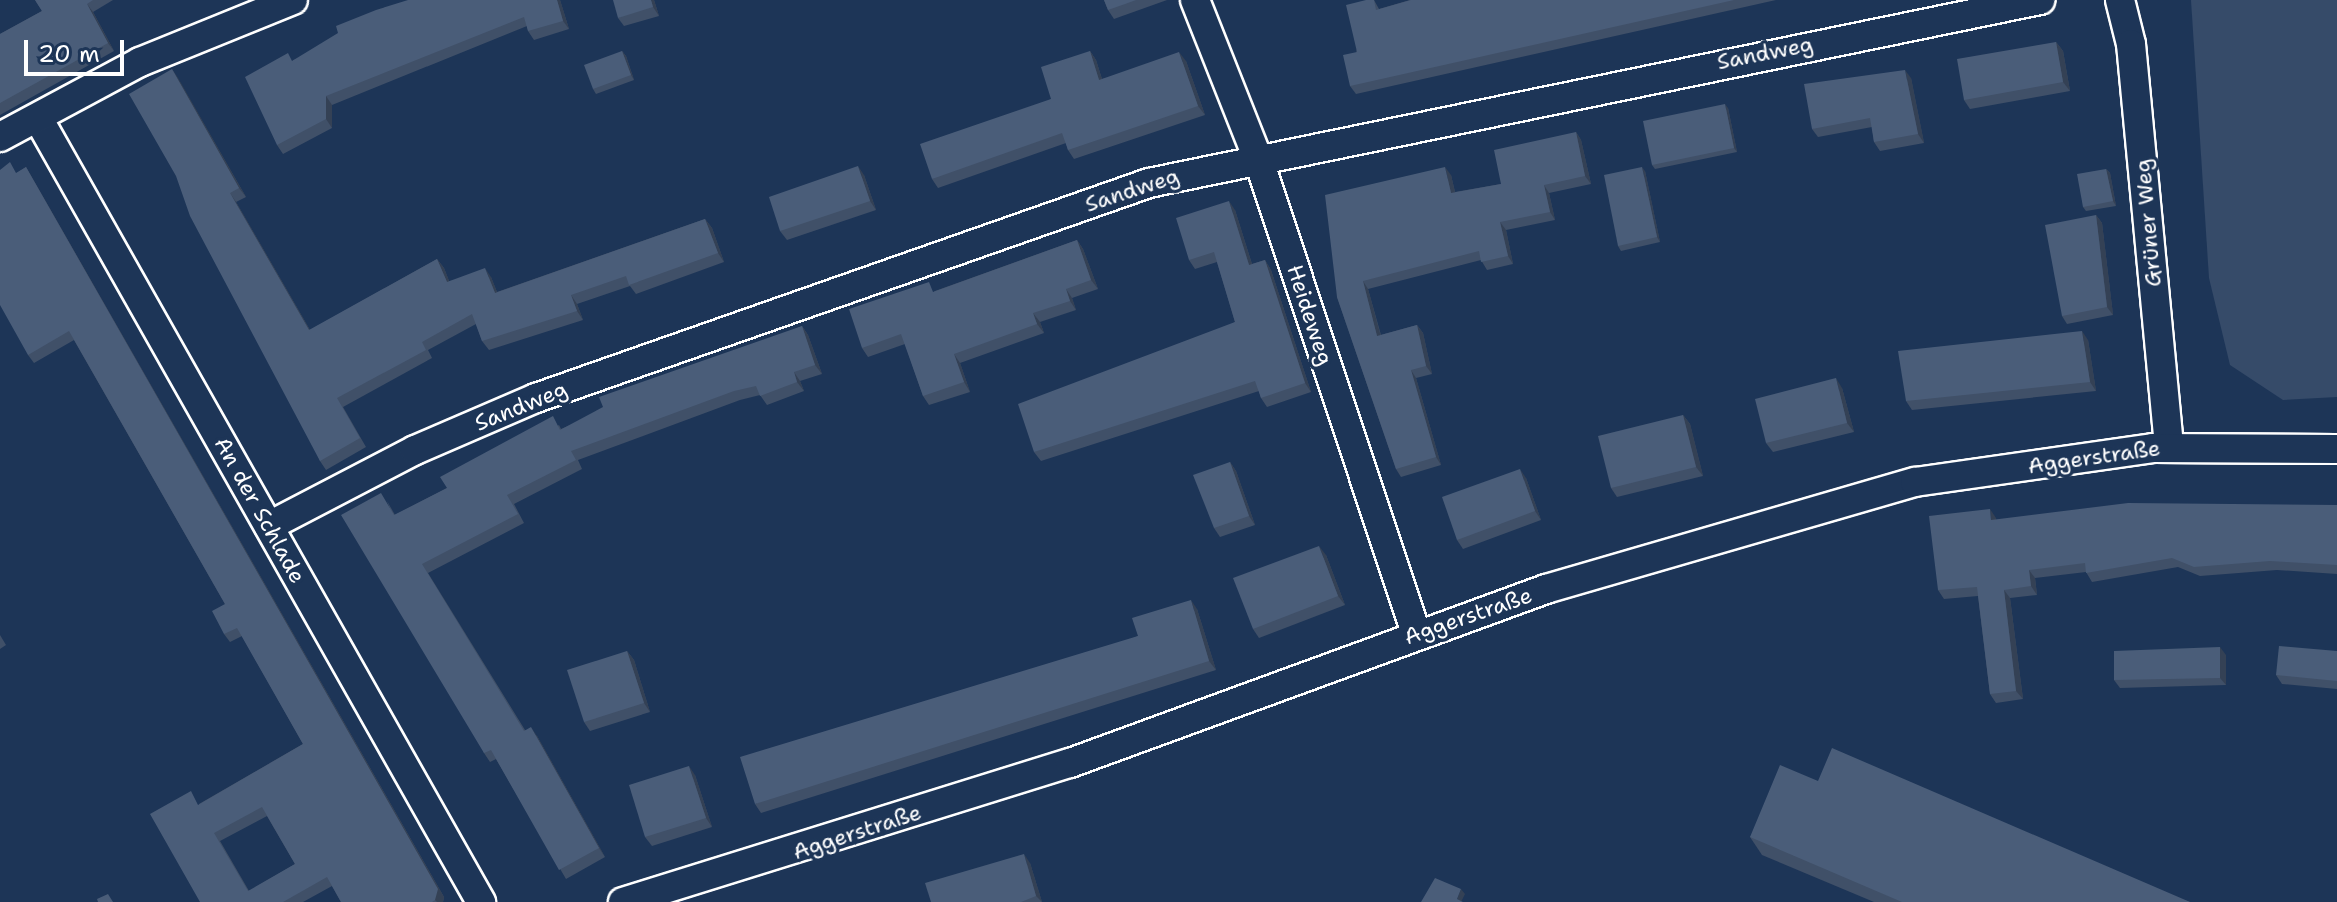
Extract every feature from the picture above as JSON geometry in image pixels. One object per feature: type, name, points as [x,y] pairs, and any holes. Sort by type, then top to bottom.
[{"type":"street","points":[[0,137],[140,62],[293,0]]},
{"type":"street","name":"Heideweg","points":[[1195,0],[1260,164],[1416,634]]},
{"type":"street","name":"Sandweg","points":[[269,526],[415,450],[536,398],[1149,183],[1260,164],[1688,67],[2040,0]]},
{"type":"street","name":"Grüner Weg","points":[[2120,0],[2131,44],[2169,447]]},
{"type":"street","name":"An der Schlade","points":[[38,118],[481,902]]},
{"type":"street","name":"Aggerstraße","points":[[623,902],[1070,763],[1416,634],[1915,482],[2169,447],[2337,449]]},
{"type":"shaded area","points":[[2191,0],[2337,0],[2337,397],[2283,400],[2230,365],[2209,278]]},
{"type":"building","points":[[35,0],[93,0],[87,4],[108,43],[0,103],[0,34],[42,11]]},
{"type":"building","points":[[408,0],[557,0],[563,21],[528,31],[524,17],[326,96],[326,119],[277,145],[245,77],[288,53],[292,61],[338,33],[336,26]]},
{"type":"building","points":[[613,0],[651,0],[653,7],[618,18]]},
{"type":"building","points":[[1104,0],[1136,0],[1108,10]]},
{"type":"building","points":[[1374,0],[1376,10],[1411,0],[1734,0],[1350,86],[1343,55],[1357,52],[1346,5]]},
{"type":"building","points":[[2056,42],[2063,82],[1964,100],[1957,59]]},
{"type":"building","points":[[622,51],[631,75],[593,89],[584,65]]},
{"type":"building","points":[[1090,51],[1099,80],[1179,52],[1198,106],[1068,150],[1062,133],[932,179],[920,144],[1051,99],[1041,67]]},
{"type":"building","points":[[172,69],[239,188],[230,193],[309,330],[437,259],[447,282],[485,268],[495,293],[705,219],[718,253],[629,285],[626,276],[571,295],[577,311],[482,341],[472,314],[422,342],[426,350],[337,398],[360,438],[320,461],[190,216],[176,176],[129,94]]},
{"type":"building","points":[[1905,70],[1918,134],[1874,142],[1870,118],[1812,129],[1804,84]]},
{"type":"building","points":[[1725,104],[1734,148],[1652,165],[1643,121]]},
{"type":"building","points":[[1576,132],[1585,176],[1544,185],[1550,212],[1500,222],[1508,256],[1481,262],[1479,251],[1363,281],[1377,336],[1417,325],[1426,366],[1411,370],[1436,457],[1396,469],[1337,297],[1325,195],[1445,167],[1451,193],[1501,184],[1494,150]]},
{"type":"building","points":[[10,162],[16,173],[26,167],[438,889],[432,902],[341,902],[327,877],[283,902],[200,902],[150,814],[191,791],[198,805],[303,744],[237,628],[224,634],[212,611],[225,604],[69,331],[28,355],[0,305],[0,170]],"holes":[[[262,807],[295,864],[248,891],[214,833]]]},
{"type":"building","points":[[858,166],[870,201],[780,231],[769,197]]},
{"type":"building","points":[[1642,167],[1657,237],[1618,246],[1604,175]]},
{"type":"building","points":[[2106,169],[2113,201],[2083,207],[2077,174]]},
{"type":"building","points":[[1229,201],[1249,265],[1265,260],[1305,383],[1261,398],[1255,381],[1034,452],[1018,404],[1235,322],[1214,252],[1189,260],[1176,218]]},
{"type":"building","points":[[2096,215],[2107,307],[2062,316],[2045,225]]},
{"type":"building","points":[[1077,240],[1091,280],[1066,289],[1070,301],[1033,313],[1037,324],[954,354],[964,382],[923,396],[901,334],[862,348],[849,309],[929,282],[933,292]]},
{"type":"building","points":[[802,326],[815,365],[794,372],[797,382],[760,396],[756,386],[734,391],[571,451],[576,460],[507,495],[518,514],[422,564],[524,731],[531,727],[599,848],[559,870],[491,750],[484,753],[341,515],[381,493],[394,515],[447,488],[440,477],[553,416],[560,430],[603,407],[599,397]]},
{"type":"building","points":[[2082,331],[2090,382],[1906,401],[1898,351]]},
{"type":"building","points":[[1836,378],[1847,423],[1766,443],[1755,399]]},
{"type":"building","points":[[1683,415],[1696,467],[1611,488],[1598,436]]},
{"type":"building","points":[[1230,462],[1249,516],[1214,528],[1193,475]]},
{"type":"building","points":[[1520,469],[1535,511],[1457,540],[1442,497]]},
{"type":"building","points":[[2128,503],[2337,505],[2337,565],[2270,561],[2194,567],[2172,558],[2086,573],[2085,563],[2029,570],[2031,586],[2004,590],[2016,691],[1990,694],[1977,587],[1938,590],[1929,516],[1990,509],[1991,520]]},
{"type":"building","points":[[1319,546],[1338,596],[1253,629],[1233,578]]},
{"type":"building","points":[[1191,600],[1209,661],[755,804],[740,757],[1138,636],[1132,618]]},
{"type":"building","points":[[2279,646],[2337,651],[2337,681],[2276,675]]},
{"type":"building","points":[[2220,647],[2220,678],[2114,680],[2114,651]]},
{"type":"building","points":[[627,651],[644,703],[584,722],[567,670]]},
{"type":"building","points":[[1832,748],[2190,902],[1902,902],[1750,837],[1780,765],[1818,781]]},
{"type":"building","points":[[689,766],[706,818],[645,837],[629,785]]},
{"type":"building","points":[[1024,854],[1036,896],[1021,902],[931,902],[925,883]]},
{"type":"building","points":[[1435,878],[1461,889],[1457,899],[1463,902],[1421,902]]},
{"type":"building","points":[[108,894],[113,902],[98,902],[97,899]]}]
